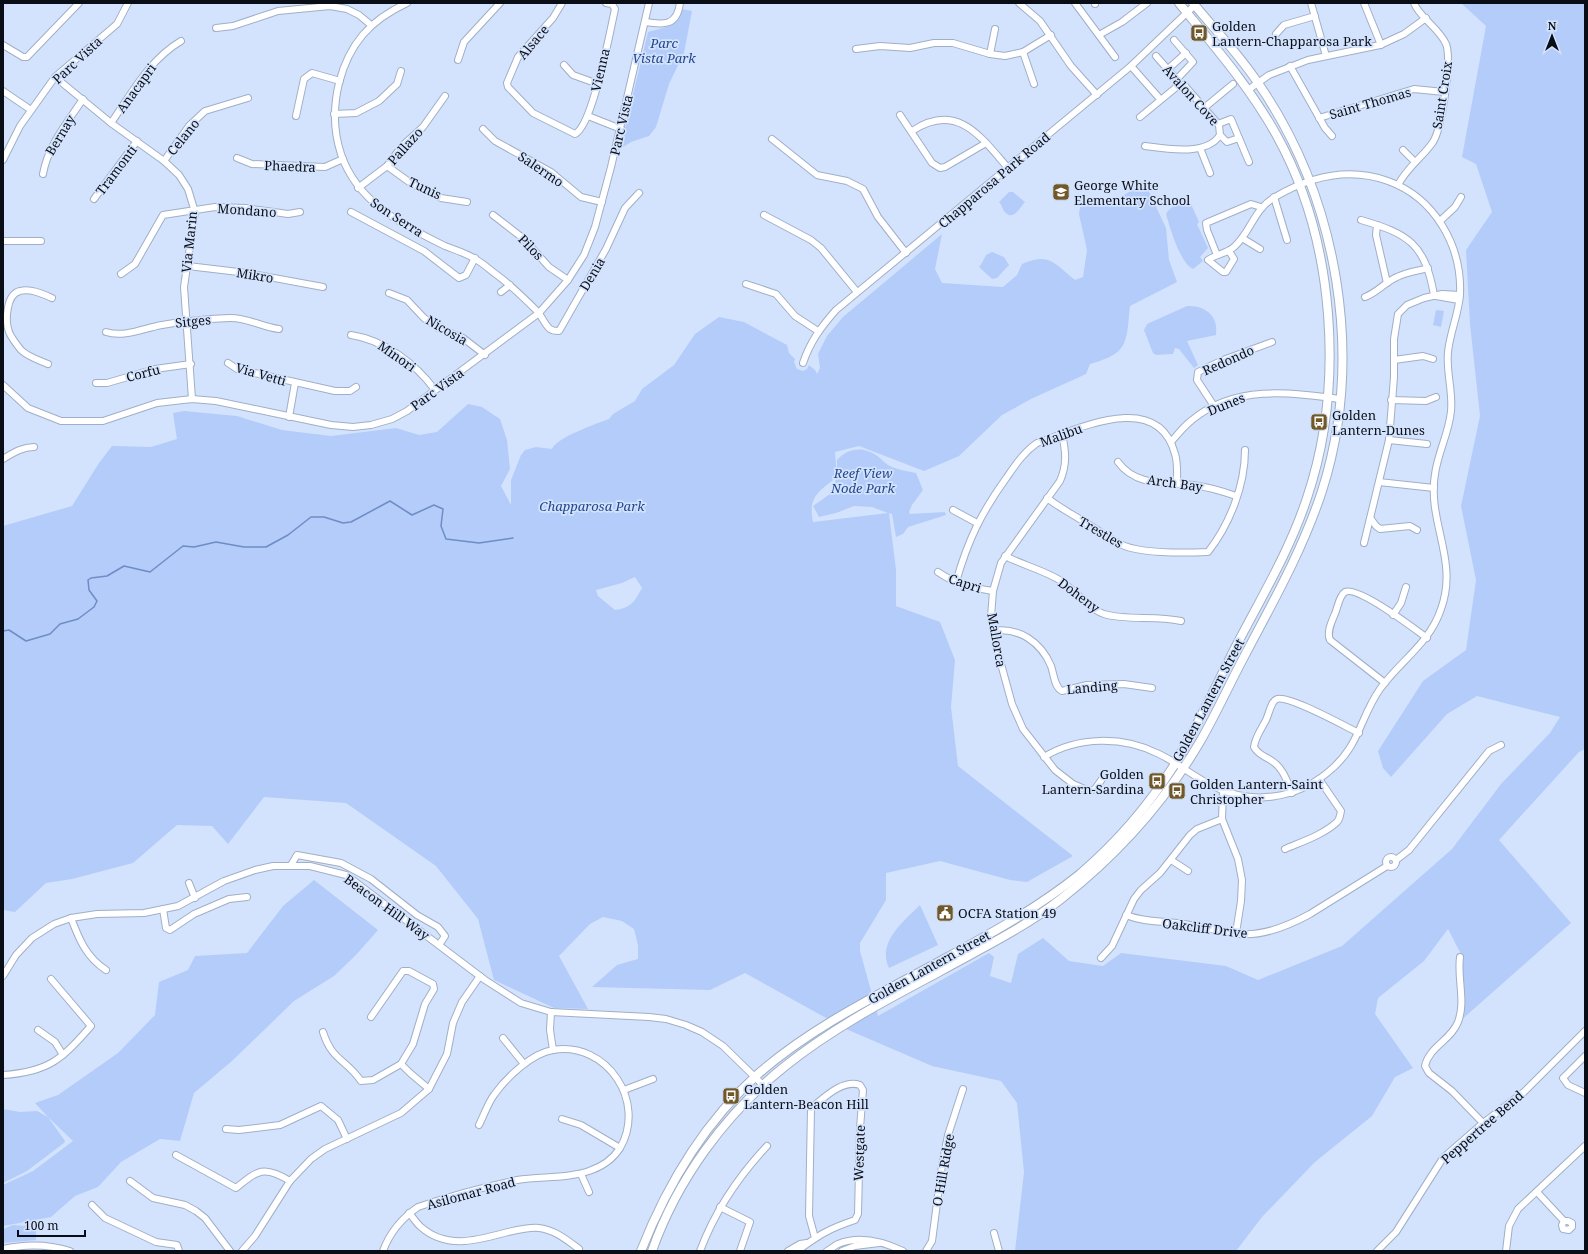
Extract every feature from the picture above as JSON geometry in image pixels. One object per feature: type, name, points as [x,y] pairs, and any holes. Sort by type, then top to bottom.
[{"type":"main road","name":"Golden Lantern Street","points":[[641,1251],[660,1207],[681,1168],[706,1132],[755,1077],[796,1045],[829,1023],[1030,910],[1093,862],[1133,820],[1175,764],[1293,536],[1315,471],[1322,440],[1328,398],[1329,333],[1326,291],[1314,231],[1299,186],[1278,138],[1225,57],[1179,3]]},
{"type":"main road","name":"Golden Lantern Street","points":[[652,1251],[688,1176],[727,1122],[763,1085],[800,1055],[840,1028],[1031,920],[1057,902],[1093,873],[1140,826],[1201,740],[1302,542],[1327,473],[1337,421],[1342,343],[1338,290],[1334,263],[1326,229],[1309,181],[1289,135],[1259,83],[1194,4]]},
{"type":"street","points":[[3,45],[23,57],[27,57],[79,3]]},
{"type":"street","name":"Parc Vista","points":[[3,160],[20,126],[55,77],[116,24],[128,3]]},
{"type":"street","name":"Son Serra","points":[[407,3],[392,10],[371,25],[356,42],[344,63],[334,114],[336,137],[343,159],[358,188],[367,198],[383,211],[408,227],[475,258],[510,285],[539,313]]},
{"type":"street","points":[[458,60],[464,42],[500,3]]},
{"type":"street","name":"Alsace","points":[[562,3],[550,22],[518,57],[507,83],[508,87],[533,113],[575,134]]},
{"type":"street","name":"Vienna","points":[[575,134],[578,132],[588,116],[598,84],[615,9],[609,3]]},
{"type":"street","name":"Parc Vista","points":[[3,385],[28,408],[61,421],[103,421],[157,403],[192,398],[216,401],[331,426],[371,425],[392,419],[407,411],[485,355],[539,313],[568,280],[584,255],[595,227],[621,128],[648,3]]},
{"type":"street","points":[[645,22],[663,25],[671,22],[678,13],[680,3]]},
{"type":"street","points":[[1019,3],[1040,21],[1071,66],[1097,95]]},
{"type":"street","points":[[1075,3],[1086,15],[1099,36],[1115,57]]},
{"type":"street","points":[[1099,36],[1122,22],[1147,3]]},
{"type":"street","points":[[1310,3],[1326,56]]},
{"type":"street","points":[[1364,3],[1381,45]]},
{"type":"street","name":"Saint Croix","points":[[1398,185],[1408,169],[1433,142],[1438,130],[1449,64],[1446,43],[1438,30],[1414,3]]},
{"type":"street","name":"Chapparosa Park Road","points":[[802,363],[808,347],[818,331],[836,310],[1131,66],[1187,13],[1194,4]]},
{"type":"street","points":[[216,28],[233,26],[278,11],[330,6],[347,9],[359,15],[371,25]]},
{"type":"street","points":[[1276,34],[1284,25],[1315,16]]},
{"type":"street","points":[[1248,90],[1269,75],[1290,66],[1326,56],[1381,45],[1404,34],[1426,18]]},
{"type":"street","points":[[990,54],[995,29]]},
{"type":"street","points":[[856,49],[880,46],[910,48],[934,43],[953,43],[990,54],[1005,56],[1023,52],[1051,35]]},
{"type":"street","points":[[1140,117],[1178,82],[1193,62],[1174,40]]},
{"type":"street","name":"Anacapri","points":[[111,123],[150,66],[168,49],[181,41]]},
{"type":"street","points":[[1023,52],[1034,84]]},
{"type":"street","points":[[1168,69],[1186,53]]},
{"type":"street","name":"Avalon Cove","points":[[1156,56],[1178,82],[1184,85],[1218,124],[1220,135]]},
{"type":"street","points":[[564,64],[573,75],[598,84]]},
{"type":"street","points":[[1131,66],[1160,99]]},
{"type":"street","points":[[1290,66],[1319,118],[1332,136]]},
{"type":"street","points":[[334,114],[356,113],[379,101],[397,84],[401,71]]},
{"type":"street","points":[[296,116],[304,78],[312,73],[340,81]]},
{"type":"street","name":"Via Marin","points":[[55,77],[111,123],[164,160],[179,175],[188,189],[195,212],[184,287],[191,364],[192,398]]},
{"type":"street","points":[[1204,108],[1232,84]]},
{"type":"street","name":"Saint Thomas","points":[[1319,118],[1414,89],[1444,92]]},
{"type":"street","points":[[3,91],[31,110]]},
{"type":"street","name":"Pallazo","points":[[358,188],[387,166],[402,146],[423,127],[445,96]]},
{"type":"street","name":"Celano","points":[[164,160],[189,126],[205,112],[248,98]]},
{"type":"street","name":"Bernay","points":[[43,174],[46,158],[59,134],[83,99]]},
{"type":"street","points":[[900,115],[932,163],[940,168],[945,167],[986,142]]},
{"type":"street","points":[[588,116],[621,128]]},
{"type":"street","points":[[1218,124],[1231,119],[1249,162]]},
{"type":"street","points":[[912,132],[931,122],[952,121],[971,128],[986,142],[1008,168]]},
{"type":"street","name":"Salermo","points":[[483,129],[495,141],[550,172],[581,197],[602,202]]},
{"type":"street","points":[[1145,146],[1172,150],[1200,148],[1216,142],[1220,135],[1227,142],[1239,138]]},
{"type":"street","points":[[772,139],[817,174],[847,181],[863,189],[878,217],[906,253]]},
{"type":"street","name":"Tramonti","points":[[94,199],[137,141]]},
{"type":"street","points":[[1200,148],[1210,173]]},
{"type":"street","points":[[1403,150],[1414,162]]},
{"type":"street","name":"Phaedra","points":[[237,158],[252,164],[325,167],[343,159]]},
{"type":"street","name":"Tunis","points":[[387,166],[412,184],[436,195],[467,202]]},
{"type":"street","points":[[1044,757],[1066,746],[1094,741],[1113,742],[1146,749],[1223,791],[1244,797],[1256,798],[1292,793],[1319,779],[1348,753],[1359,734],[1372,703],[1385,683],[1427,638],[1442,608],[1447,586],[1446,556],[1434,508],[1434,488],[1435,472],[1447,435],[1451,414],[1451,392],[1447,360],[1451,335],[1460,298],[1457,256],[1440,221],[1425,204],[1398,185],[1369,174],[1337,174],[1309,181],[1274,197],[1262,207],[1242,238],[1229,251],[1208,260],[1225,272],[1234,259],[1229,251]]},
{"type":"street","name":"Denia","points":[[539,313],[550,329],[559,331],[606,249],[625,208],[639,193]]},
{"type":"street","points":[[1274,197],[1287,240]]},
{"type":"street","points":[[1440,221],[1455,207],[1461,197]]},
{"type":"street","points":[[1217,255],[1207,230],[1206,223],[1251,204],[1262,207]]},
{"type":"street","name":"Mondano","points":[[121,274],[135,264],[163,215],[195,212],[215,207],[245,208],[288,214],[300,212]]},
{"type":"street","points":[[351,212],[424,251],[459,278],[466,275],[475,258]]},
{"type":"street","name":"Pilos","points":[[493,215],[524,239],[549,266],[568,280]]},
{"type":"street","points":[[764,215],[811,240],[820,248],[857,292]]},
{"type":"street","points":[[1361,220],[1391,229],[1406,237],[1419,251],[1428,268],[1434,295]]},
{"type":"street","points":[[1377,225],[1376,235],[1387,283]]},
{"type":"street","points":[[1242,238],[1260,249]]},
{"type":"street","points":[[3,241],[40,241]]},
{"type":"street","name":"Mikro","points":[[188,266],[247,273],[322,287]]},
{"type":"street","points":[[1365,297],[1404,274],[1428,268]]},
{"type":"street","points":[[746,284],[765,289],[776,294],[795,316],[818,331]]},
{"type":"street","points":[[501,292],[510,285]]},
{"type":"street","points":[[48,364],[28,355],[21,350],[6,332],[8,303],[17,291],[22,290],[37,292],[52,298]]},
{"type":"street","name":"Nicosia","points":[[389,293],[407,300],[424,318],[438,328],[463,338],[485,355]]},
{"type":"street","points":[[1364,543],[1371,519],[1388,440],[1394,377],[1395,327],[1398,314],[1415,300],[1434,295],[1460,298]]},
{"type":"street","name":"Sitges","points":[[106,332],[114,334],[128,333],[187,321],[231,318],[243,319],[266,327],[279,329]]},
{"type":"street","name":"Minori","points":[[351,335],[382,344],[419,371],[435,390]]},
{"type":"street","name":"Redondo","points":[[1214,406],[1197,380],[1198,372],[1224,360],[1272,342]]},
{"type":"street","points":[[1394,360],[1423,356],[1433,359]]},
{"type":"street","name":"Via Vetti","points":[[228,363],[238,369],[295,383],[341,392],[356,387]]},
{"type":"street","name":"Corfu","points":[[96,383],[107,383],[155,369],[191,364]]},
{"type":"street","name":"Via Vetti","points":[[288,417],[295,383]]},
{"type":"street","name":"Dunes","points":[[1171,442],[1192,419],[1214,406],[1240,396],[1256,393],[1339,399]]},
{"type":"street","points":[[1391,400],[1426,401],[1436,397]]},
{"type":"street","name":"Malibu","points":[[956,582],[965,551],[977,523],[986,507],[1027,450],[1037,443],[1108,419],[1122,417],[1137,418],[1155,426],[1165,433],[1171,442],[1176,454],[1177,484]]},
{"type":"street","name":"Mallorca","points":[[1062,434],[1066,451],[1065,471],[1060,481],[1005,556],[993,591],[991,604],[993,631],[1012,704],[1023,729],[1044,757],[1064,778],[1082,789],[1089,791],[1095,789],[1102,779]]},
{"type":"street","points":[[1388,440],[1427,444]]},
{"type":"street","points":[[3,459],[12,453],[27,447],[34,447]]},
{"type":"street","points":[[1236,496],[1245,469],[1245,450]]},
{"type":"street","name":"Arch Bay","points":[[1118,462],[1126,472],[1146,481],[1202,486],[1236,496]]},
{"type":"street","points":[[1379,482],[1434,488]]},
{"type":"street","name":"Trestles","points":[[1047,498],[1070,515],[1083,520],[1120,544],[1132,549],[1208,552],[1228,521],[1236,496]]},
{"type":"street","points":[[953,510],[977,523]]},
{"type":"street","points":[[1371,519],[1380,529],[1410,526],[1417,530]]},
{"type":"street","name":"Doheny","points":[[1005,556],[1056,578],[1070,587],[1100,613],[1121,617],[1157,617],[1181,621]]},
{"type":"street","name":"Capri","points":[[938,572],[956,582],[972,588],[993,591]]},
{"type":"street","points":[[1393,615],[1401,603],[1406,587]]},
{"type":"street","points":[[1385,683],[1333,644],[1328,636],[1340,597],[1345,592],[1350,590],[1372,600],[1427,638]]},
{"type":"street","name":"Landing","points":[[993,631],[1008,630],[1032,640],[1046,656],[1058,687],[1062,691],[1087,685],[1124,684],[1152,688]]},
{"type":"street","points":[[1292,793],[1279,767],[1260,754],[1254,747],[1254,742],[1269,714],[1273,702],[1278,699],[1284,699],[1313,710],[1359,734]]},
{"type":"street","name":"Oakcliff Drive","points":[[1126,915],[1143,920],[1178,923],[1236,933],[1262,932],[1297,921],[1338,898],[1387,866],[1386,862],[1388,858],[1393,858],[1396,860],[1409,850],[1489,751],[1501,745]]},
{"type":"street","points":[[1285,849],[1312,837],[1336,823],[1340,818],[1341,811],[1319,779]]},
{"type":"street","points":[[1223,791],[1222,819],[1238,859],[1242,880],[1241,901],[1236,933]]},
{"type":"street","points":[[1101,958],[1112,946],[1134,899],[1171,860],[1197,829],[1222,819]]},
{"type":"street","points":[[292,865],[297,854],[341,863],[370,879],[417,915],[438,927],[445,936],[439,945]]},
{"type":"street","points":[[1171,860],[1188,871]]},
{"type":"street","name":"Beacon Hill Way","points":[[3,976],[16,955],[32,938],[54,924],[71,918],[97,914],[144,913],[178,906],[224,881],[273,866],[292,865],[324,868],[346,876],[480,976],[521,1003],[551,1012],[649,1018],[682,1024],[702,1032],[717,1041],[763,1085]]},
{"type":"street","points":[[189,884],[195,898]]},
{"type":"street","points":[[162,909],[164,924],[166,928],[170,930],[194,914],[229,899],[247,897]]},
{"type":"street","points":[[71,918],[85,950],[92,960],[106,970]]},
{"type":"street","points":[[1460,957],[1458,972],[1462,999],[1458,1022],[1451,1033],[1432,1051],[1426,1060],[1425,1066],[1429,1073],[1452,1091],[1483,1123]]},
{"type":"street","points":[[323,1032],[332,1053],[350,1067],[364,1082],[386,1074],[401,1064],[414,1044],[425,1004],[434,989],[433,984],[409,972],[403,971],[372,1017]]},
{"type":"street","points":[[242,1251],[255,1236],[290,1181],[311,1159],[325,1149],[401,1113],[429,1089],[447,1054],[453,1023],[462,1002],[480,976]]},
{"type":"street","points":[[3,1075],[27,1074],[46,1066],[63,1055],[91,1026],[51,979]]},
{"type":"street","points":[[551,1012],[550,1030],[553,1050]]},
{"type":"street","points":[[38,1030],[55,1042],[63,1055]]},
{"type":"street","name":"Peppertree Bend","points":[[1377,1251],[1396,1232],[1443,1158],[1483,1123],[1524,1092],[1585,1031]]},
{"type":"street","points":[[503,1038],[524,1064]]},
{"type":"street","name":"Asilomar Road","points":[[383,1251],[393,1231],[409,1213],[418,1207],[517,1180],[581,1174],[603,1165],[612,1158],[620,1148],[628,1127],[629,1116],[624,1090],[615,1073],[593,1056],[575,1050],[553,1050],[524,1064],[494,1095],[479,1125]]},
{"type":"street","points":[[1585,1056],[1563,1078],[1568,1085],[1585,1093]]},
{"type":"street","points":[[401,1064],[429,1089]]},
{"type":"street","points":[[624,1090],[652,1079]]},
{"type":"street","name":"Westgate","points":[[797,1251],[830,1228],[855,1220],[858,1214],[860,1128],[863,1090],[860,1085],[853,1083],[832,1091],[811,1108],[809,1216],[815,1238]]},
{"type":"street","name":"O Hill Ridge","points":[[926,1251],[932,1240],[942,1165],[948,1135],[963,1089]]},
{"type":"street","points":[[226,1129],[239,1130],[280,1125],[321,1106],[338,1120],[347,1139]]},
{"type":"street","points":[[562,1119],[581,1125],[620,1148]]},
{"type":"street","points":[[700,1251],[707,1232],[736,1182],[767,1146]]},
{"type":"street","points":[[1506,1251],[1509,1226],[1518,1209],[1585,1146]]},
{"type":"street","points":[[176,1155],[236,1188],[251,1176],[261,1172],[276,1173],[290,1181]]},
{"type":"street","points":[[581,1174],[589,1192]]},
{"type":"street","points":[[130,1181],[141,1191],[153,1198],[185,1205],[196,1211],[205,1218],[230,1251]]},
{"type":"street","points":[[1537,1192],[1564,1222]]},
{"type":"street","points":[[92,1205],[105,1218],[156,1242],[177,1245],[180,1251]]},
{"type":"street","points":[[720,1208],[750,1222],[740,1251]]},
{"type":"street","points":[[409,1213],[420,1226],[435,1238],[453,1242],[473,1241],[516,1231],[538,1228],[562,1236],[579,1249]]},
{"type":"street","points":[[994,1233],[999,1251]]},
{"type":"street","points":[[831,1250],[836,1244],[856,1240],[871,1240],[891,1245],[903,1251]]},
{"type":"street","name":"Westgate","points":[[788,1251],[800,1244],[807,1243]]},
{"type":"street","points":[[842,1251],[855,1246],[879,1243]]},
{"type":"street","points":[[3,1249],[30,1245],[53,1247],[70,1251]]},
{"type":"green space","points":[[1461,3],[1585,3],[1585,749],[1579,752],[1499,840],[1571,923],[1459,1022],[1462,956],[1448,929],[1424,961],[1378,998],[1375,1014],[1413,1068],[1395,1077],[1372,1116],[1315,1162],[1262,1217],[1236,1251],[1015,1251],[1024,1172],[1017,1103],[1001,1081],[932,1066],[846,1029],[745,973],[710,990],[592,987],[617,965],[638,959],[638,945],[634,929],[622,921],[603,917],[590,924],[559,956],[588,1009],[554,1008],[494,980],[478,919],[436,866],[346,803],[264,797],[228,844],[212,826],[177,825],[133,863],[72,879],[46,883],[15,912],[3,910],[3,526],[72,506],[99,463],[112,446],[151,447],[177,439],[173,413],[184,411],[237,416],[282,430],[331,436],[396,428],[419,435],[437,432],[468,404],[482,407],[500,419],[507,440],[510,469],[501,486],[511,505],[511,480],[521,455],[525,450],[536,447],[552,449],[555,444],[561,440],[609,419],[613,414],[635,401],[642,389],[674,365],[695,334],[719,317],[744,322],[787,345],[789,353],[795,359],[794,362],[797,369],[803,371],[807,369],[809,365],[817,374],[820,368],[818,354],[827,336],[843,317],[942,234],[935,269],[942,283],[1003,287],[1017,275],[1022,264],[1039,259],[1051,261],[1075,280],[1083,277],[1087,250],[1079,214],[1080,207],[1116,201],[1144,181],[1166,228],[1169,260],[1177,282],[1130,306],[1126,337],[1124,344],[1119,350],[1103,360],[1090,364],[1086,374],[1031,399],[1002,415],[959,456],[924,471],[859,446],[835,452],[837,477],[837,460],[841,456],[850,451],[861,449],[866,450],[876,455],[892,467],[916,473],[923,490],[912,505],[909,512],[910,514],[945,512],[946,515],[908,527],[903,534],[896,537],[892,514],[889,513],[896,570],[896,606],[940,622],[955,660],[951,707],[958,766],[1073,856],[1027,882],[1010,880],[940,861],[886,873],[886,900],[860,943],[860,951],[878,1016],[989,953],[994,957],[990,976],[1011,983],[1018,954],[1043,938],[1069,961],[1103,966],[1121,953],[1226,966],[1258,980],[1342,946],[1452,849],[1501,784],[1550,733],[1560,717],[1477,696],[1447,714],[1391,777],[1383,768],[1378,751],[1423,681],[1466,650],[1476,580],[1461,506],[1480,416],[1470,324],[1466,250],[1492,212],[1476,164],[1462,157],[1486,26]],"holes":[[[837,477],[830,494],[813,506],[819,517],[836,513],[854,506],[872,507],[888,513],[813,522],[812,514],[813,501],[820,491]],[[635,577],[642,588],[629,606],[615,610],[598,596],[596,590],[622,583]]]},
{"type":"green space","name":"Parc Vista Park","points":[[682,9],[692,11],[684,53],[669,84],[656,127],[649,136],[631,142],[620,149],[648,32],[670,26],[675,22]]},
{"type":"green space","points":[[1009,192],[1013,192],[1025,202],[1013,215],[1007,214],[999,202]]},
{"type":"green space","points":[[1190,202],[1199,222],[1197,224],[1208,248],[1200,257],[1203,261],[1193,269],[1188,265],[1180,253],[1166,214],[1176,205]]},
{"type":"green space","points":[[992,252],[1004,257],[1009,265],[997,278],[992,279],[979,267],[986,255]]},
{"type":"green space","points":[[1187,306],[1200,307],[1209,313],[1213,317],[1216,328],[1216,335],[1187,341],[1198,365],[1194,368],[1179,349],[1175,348],[1173,354],[1156,355],[1153,353],[1144,330],[1147,324]]},
{"type":"green space","points":[[1436,310],[1444,311],[1441,327],[1433,325]]},
{"type":"green space","points":[[314,880],[378,930],[356,955],[334,976],[294,1001],[232,1061],[194,1093],[180,1141],[160,1139],[121,1162],[98,1187],[75,1196],[51,1217],[3,1226],[3,1185],[33,1171],[73,1141],[35,1103],[58,1095],[118,1053],[155,1015],[159,982],[188,970],[195,956],[247,953],[283,906]]},
{"type":"green space","points":[[920,905],[938,945],[889,968],[886,959],[886,950],[889,941],[900,926]]},
{"type":"green space","points":[[3,1109],[20,1112],[37,1111],[48,1117],[65,1141],[64,1143],[27,1171],[3,1183]]},
{"type":"green space","points":[[31,1224],[36,1228],[36,1240],[3,1243],[3,1229],[13,1225],[24,1226]]},
{"type":"waterway","points":[[3,631],[9,630],[26,641],[50,634],[60,624],[78,619],[94,607],[97,601],[89,590],[88,580],[91,578],[107,576],[124,566],[150,572],[183,546],[194,547],[216,542],[244,547],[266,547],[288,535],[311,517],[324,517],[343,523],[351,522],[390,501],[412,515],[434,505],[443,509],[441,526],[446,539],[479,543],[513,538]]},
{"type":"place","name":"Golden Lantern-Chapparosa Park","points":[[1199,33]]},
{"type":"place","name":"George White Elementary School","points":[[1061,192]]},
{"type":"place","name":"Golden Lantern-Dunes","points":[[1319,422]]},
{"type":"place","name":"Golden Lantern-Sardina","points":[[1157,781]]},
{"type":"place","name":"Golden Lantern-Saint Christopher","points":[[1177,791]]},
{"type":"place","name":"OCFA Station 49","points":[[945,913]]},
{"type":"place","name":"Golden Lantern-Beacon Hill","points":[[731,1096]]},
{"type":"park label","name":"Reef View Node Park","points":[[863,480]]},
{"type":"park label","name":"Chapparosa Park","points":[[592,506]]}]
